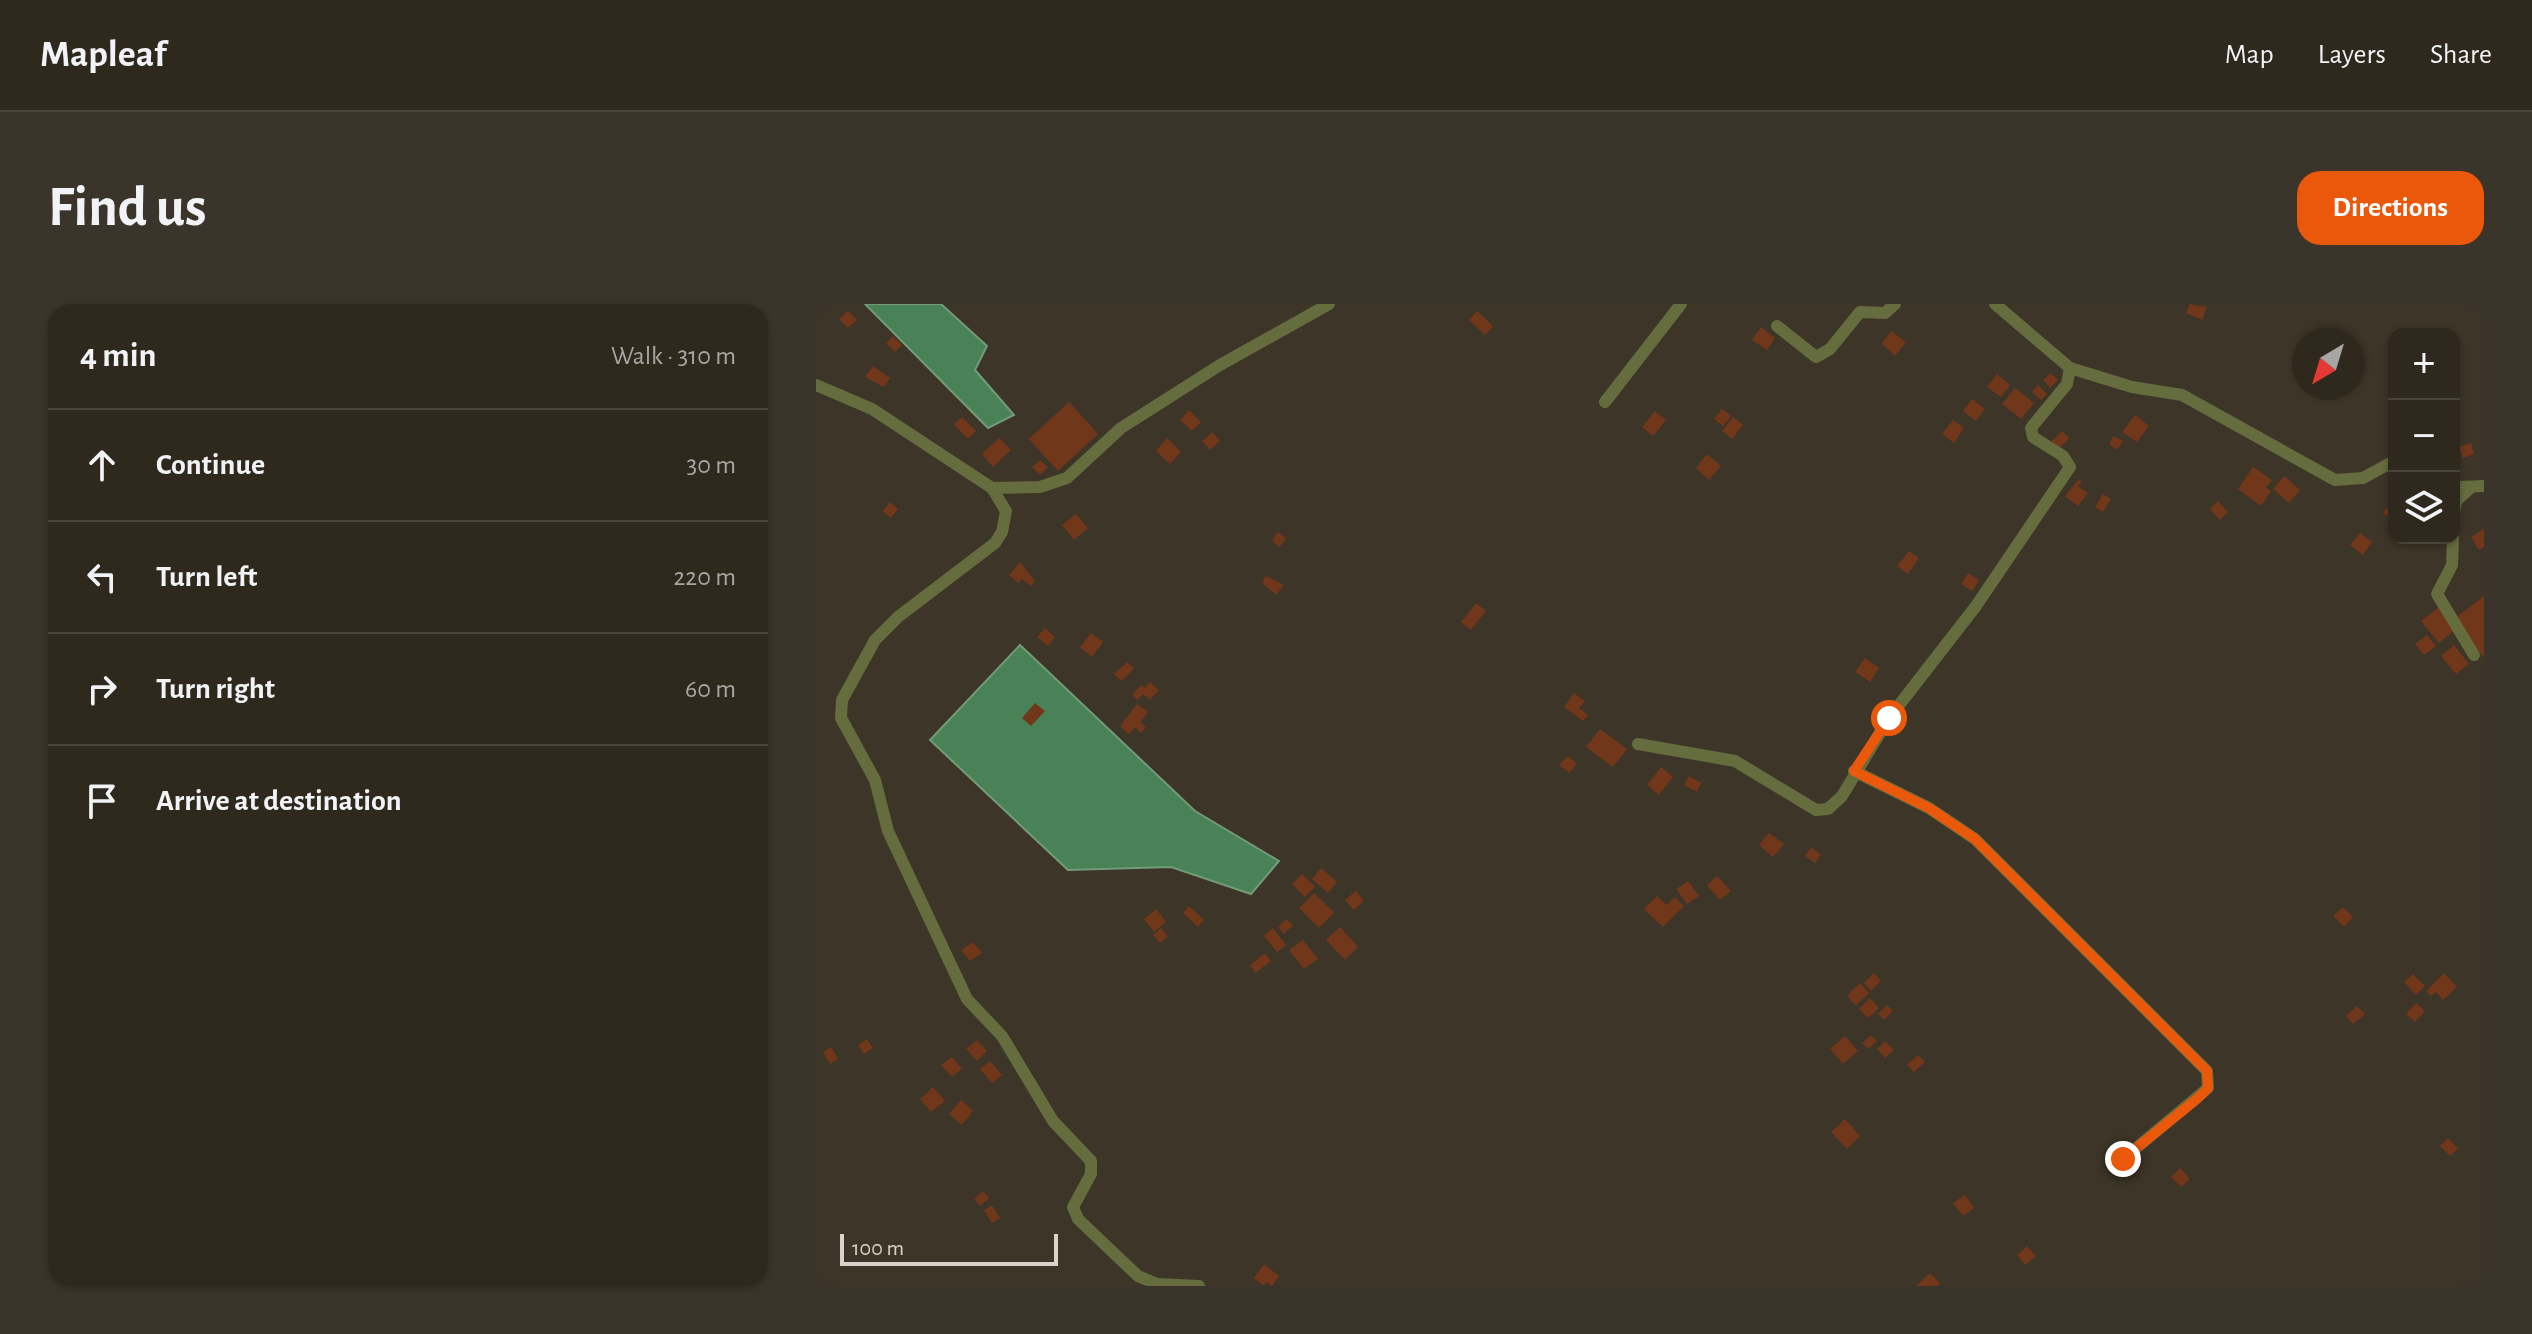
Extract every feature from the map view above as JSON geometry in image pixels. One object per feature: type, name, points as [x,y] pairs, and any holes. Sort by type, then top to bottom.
[{"type":"street","points":[[992,488],[1040,487],[1067,478],[1121,428],[1220,365],[1329,304]]},
{"type":"street","points":[[1605,402],[1681,304]]},
{"type":"street","points":[[1777,326],[1816,357],[1823,355],[1860,312],[1885,313],[1895,304]]},
{"type":"street","points":[[1995,304],[2070,368],[2132,387],[2182,395],[2335,480],[2363,478],[2388,464]]},
{"type":"street","points":[[1638,744],[1735,761],[1816,810],[1828,809],[1842,796],[1854,771],[1889,718],[1976,606],[2070,467],[2063,456],[2033,437],[2031,428],[2067,384],[2070,368]]},
{"type":"street","points":[[816,385],[872,409],[992,488],[1006,511],[1002,532],[995,543],[898,617],[875,640],[842,700],[841,718],[875,780],[888,831],[967,999],[1002,1036],[1053,1121],[1091,1161],[1091,1174],[1073,1207],[1078,1219],[1138,1276],[1157,1284],[1199,1286]]},
{"type":"street","points":[[2460,502],[2477,486]]},
{"type":"street","points":[[2453,544],[2452,565],[2437,594],[2474,655]]},
{"type":"street","points":[[1854,771],[1938,813],[1975,839],[2207,1071],[2208,1088],[2123,1159]]},
{"type":"shaded area","points":[[865,304],[941,304],[987,346],[975,370],[1014,415],[988,428]]},
{"type":"shaded area","points":[[1020,645],[1195,811],[1279,861],[1251,894],[1171,867],[1068,870],[930,740]]},
{"type":"building","points":[[2190,304],[2207,307],[2202,320],[2186,313]]},
{"type":"building","points":[[848,311],[857,320],[848,328],[839,319]]},
{"type":"building","points":[[1477,311],[1493,326],[1485,335],[1469,320]]},
{"type":"building","points":[[1761,327],[1775,338],[1767,350],[1752,340]]},
{"type":"building","points":[[1891,331],[1906,342],[1895,356],[1882,343]]},
{"type":"building","points":[[893,336],[902,345],[895,352],[886,343]]},
{"type":"building","points":[[873,366],[890,378],[884,387],[865,377]]},
{"type":"building","points":[[2051,373],[2058,380],[2050,388],[2043,380]]},
{"type":"building","points":[[1997,374],[2010,385],[2001,397],[1987,387]]},
{"type":"building","points":[[2038,385],[2047,394],[2041,400],[2032,392]]},
{"type":"building","points":[[2015,388],[2034,403],[2021,419],[2002,404]]},
{"type":"building","points":[[1972,399],[1985,409],[1976,421],[1963,411]]},
{"type":"building","points":[[1069,402],[1098,434],[1058,471],[1029,439]]},
{"type":"building","points":[[1722,409],[1731,416],[1723,426],[1714,419]]},
{"type":"building","points":[[1189,410],[1201,422],[1192,431],[1180,420]]},
{"type":"building","points":[[1655,411],[1666,420],[1653,436],[1642,427]]},
{"type":"building","points":[[2135,415],[2149,426],[2137,442],[2122,432]]},
{"type":"building","points":[[962,417],[976,431],[968,439],[954,425]]},
{"type":"building","points":[[1733,417],[1743,425],[1732,439],[1722,431]]},
{"type":"building","points":[[1953,420],[1964,428],[1954,443],[1942,434]]},
{"type":"building","points":[[2062,431],[2069,438],[2059,449],[2051,442]]},
{"type":"building","points":[[1212,432],[1220,441],[1210,450],[1202,441]]},
{"type":"building","points":[[2114,436],[2123,441],[2117,450],[2109,444]]},
{"type":"building","points":[[999,438],[1011,450],[993,467],[982,454]]},
{"type":"building","points":[[1167,438],[1181,452],[1170,464],[1156,451]]},
{"type":"building","points":[[2471,443],[2474,454],[2463,458],[2460,447]]},
{"type":"building","points":[[1707,454],[1721,466],[1709,480],[1696,468]]},
{"type":"building","points":[[1040,460],[1048,467],[1040,475],[1032,467]]},
{"type":"building","points":[[2253,467],[2272,480],[2266,488],[2271,491],[2261,506],[2238,489]]},
{"type":"building","points":[[2284,476],[2300,490],[2289,503],[2273,489]]},
{"type":"building","points":[[2079,479],[2082,482],[2078,486],[2088,493],[2078,506],[2065,496]]},
{"type":"building","points":[[2103,494],[2111,499],[2103,512],[2095,507]]},
{"type":"building","points":[[2218,501],[2228,512],[2220,520],[2210,509]]},
{"type":"building","points":[[890,502],[898,509],[891,518],[883,511]]},
{"type":"building","points":[[1076,514],[1088,528],[1074,540],[1062,525]]},
{"type":"building","points":[[2484,529],[2484,547],[2479,550],[2471,537]]},
{"type":"building","points":[[1278,532],[1286,538],[1280,547],[1272,541]]},
{"type":"building","points":[[2360,533],[2372,542],[2363,555],[2350,545]]},
{"type":"building","points":[[1909,551],[1919,558],[1908,574],[1897,566]]},
{"type":"building","points":[[1020,562],[1035,581],[1031,586],[1022,579],[1019,583],[1009,575]]},
{"type":"building","points":[[1968,573],[1979,580],[1972,591],[1961,584]]},
{"type":"building","points":[[1266,576],[1284,585],[1276,595],[1262,583]]},
{"type":"building","points":[[2484,596],[2484,658],[2454,619]]},
{"type":"building","points":[[1476,603],[1486,611],[1471,630],[1461,622]]},
{"type":"building","points":[[2439,607],[2457,628],[2439,643],[2421,621]]},
{"type":"building","points":[[1045,628],[1055,637],[1048,646],[1037,637]]},
{"type":"building","points":[[1091,633],[1103,642],[1092,657],[1080,647]]},
{"type":"building","points":[[2427,635],[2436,646],[2424,655],[2415,644]]},
{"type":"building","points":[[2454,645],[2469,664],[2456,674],[2441,656]]},
{"type":"building","points":[[1865,658],[1879,668],[1870,682],[1855,672]]},
{"type":"building","points":[[1127,662],[1134,669],[1121,681],[1114,674]]},
{"type":"building","points":[[1150,682],[1159,690],[1150,700],[1143,694],[1137,700],[1132,695],[1141,685],[1145,688]]},
{"type":"building","points":[[1574,693],[1585,701],[1579,708],[1588,715],[1583,721],[1564,707]]},
{"type":"building","points":[[1035,703],[1045,711],[1031,726],[1022,718]]},
{"type":"building","points":[[1137,704],[1148,712],[1140,722],[1146,727],[1141,733],[1135,727],[1129,734],[1120,726]]},
{"type":"building","points":[[1600,729],[1627,749],[1613,767],[1586,747]]},
{"type":"building","points":[[1568,756],[1577,764],[1569,773],[1559,765]]},
{"type":"building","points":[[1661,767],[1673,777],[1659,795],[1647,785]]},
{"type":"building","points":[[1689,776],[1701,783],[1697,792],[1684,785]]},
{"type":"building","points":[[1769,833],[1784,844],[1773,857],[1759,845]]},
{"type":"building","points":[[1811,847],[1821,855],[1815,863],[1805,856]]},
{"type":"building","points":[[1321,868],[1337,882],[1328,893],[1312,879]]},
{"type":"building","points":[[1302,874],[1315,887],[1305,897],[1292,884]]},
{"type":"building","points":[[1717,876],[1731,891],[1720,900],[1707,885]]},
{"type":"building","points":[[1688,881],[1699,896],[1687,904],[1676,889]]},
{"type":"building","points":[[1356,891],[1364,901],[1354,910],[1345,900]]},
{"type":"building","points":[[1314,893],[1334,913],[1319,928],[1299,908]]},
{"type":"building","points":[[1657,896],[1667,905],[1675,897],[1684,906],[1663,927],[1644,909]]},
{"type":"building","points":[[1189,906],[1204,920],[1198,927],[1183,913]]},
{"type":"building","points":[[2343,907],[2353,917],[2344,927],[2333,916]]},
{"type":"building","points":[[1156,909],[1166,922],[1154,932],[1144,919]]},
{"type":"building","points":[[1286,919],[1293,925],[1284,934],[1278,927]]},
{"type":"building","points":[[1340,927],[1358,947],[1345,960],[1326,940]]},
{"type":"building","points":[[1161,928],[1168,936],[1160,943],[1153,935]]},
{"type":"building","points":[[1273,928],[1286,945],[1277,952],[1264,936]]},
{"type":"building","points":[[1303,940],[1318,959],[1304,969],[1289,950]]},
{"type":"building","points":[[973,942],[982,953],[970,961],[961,950]]},
{"type":"building","points":[[1265,953],[1271,961],[1255,973],[1250,965]]},
{"type":"building","points":[[1874,973],[1881,981],[1871,991],[1864,983]]},
{"type":"building","points":[[2444,973],[2457,987],[2443,1000],[2436,992],[2431,996],[2426,991]]},
{"type":"building","points":[[2413,974],[2425,986],[2416,995],[2404,982]]},
{"type":"building","points":[[1860,983],[1869,993],[1856,1005],[1847,996]]},
{"type":"building","points":[[1870,998],[1879,1008],[1868,1018],[1859,1009]]},
{"type":"building","points":[[2416,1003],[2425,1011],[2415,1022],[2406,1014]]},
{"type":"building","points":[[1887,1005],[1893,1011],[1884,1020],[1878,1014]]},
{"type":"building","points":[[2357,1006],[2365,1014],[2353,1024],[2346,1016]]},
{"type":"building","points":[[1871,1035],[1877,1041],[1868,1049],[1862,1043]]},
{"type":"building","points":[[1845,1036],[1858,1051],[1843,1064],[1830,1049]]},
{"type":"building","points":[[867,1039],[873,1048],[864,1054],[858,1045]]},
{"type":"building","points":[[977,1040],[987,1051],[977,1061],[966,1049]]},
{"type":"building","points":[[1885,1041],[1894,1050],[1885,1058],[1877,1049]]},
{"type":"building","points":[[831,1047],[838,1059],[830,1064],[823,1052]]},
{"type":"building","points":[[1918,1055],[1925,1062],[1914,1072],[1907,1065]]},
{"type":"building","points":[[952,1057],[962,1069],[952,1077],[941,1065]]},
{"type":"building","points":[[990,1061],[1002,1075],[992,1083],[980,1069]]},
{"type":"building","points":[[933,1087],[945,1101],[931,1112],[920,1099]]},
{"type":"building","points":[[961,1100],[973,1111],[962,1125],[949,1114]]},
{"type":"building","points":[[1845,1119],[1860,1136],[1847,1149],[1831,1132]]},
{"type":"building","points":[[2448,1138],[2458,1149],[2450,1156],[2440,1146]]},
{"type":"building","points":[[2180,1168],[2190,1179],[2181,1187],[2171,1177]]},
{"type":"building","points":[[983,1191],[989,1198],[980,1206],[974,1199]]},
{"type":"building","points":[[1965,1195],[1974,1208],[1963,1216],[1953,1203]]},
{"type":"building","points":[[992,1205],[1000,1218],[992,1223],[984,1210]]},
{"type":"building","points":[[2027,1246],[2036,1256],[2025,1265],[2017,1255]]},
{"type":"building","points":[[1264,1264],[1279,1276],[1272,1286],[1266,1282],[1264,1286],[1254,1278]]},
{"type":"building","points":[[1930,1273],[1940,1283],[1938,1286],[1916,1286]]},
{"type":"route","points":[[1889,718],[1854,771],[1929,808],[1975,839],[2004,864],[2207,1071],[2210,1080],[2208,1088],[2123,1159]]}]
